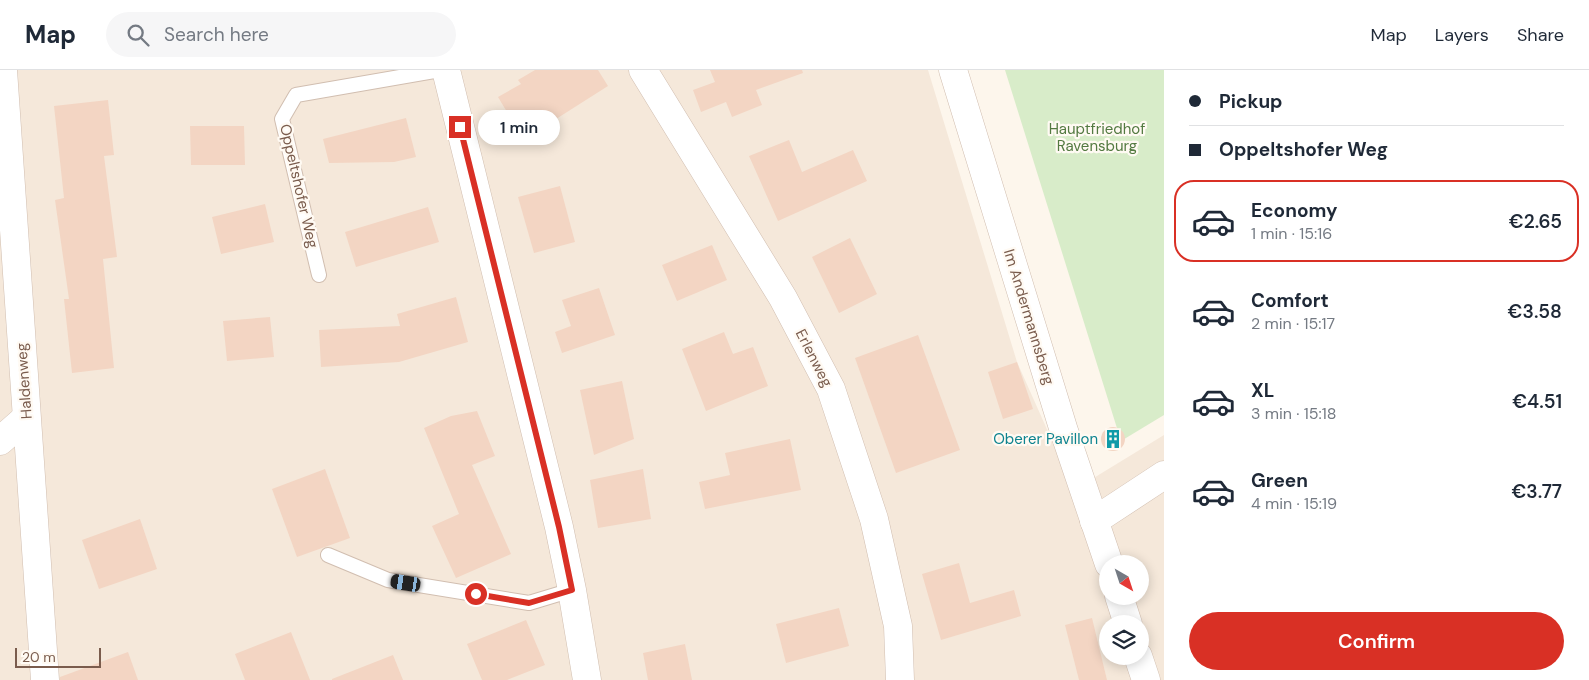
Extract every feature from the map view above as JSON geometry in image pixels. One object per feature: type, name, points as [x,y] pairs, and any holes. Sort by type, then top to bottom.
[{"type":"street","points":[[446,70],[556,517],[572,590],[587,680]]},
{"type":"street","name":"Erlenweg","points":[[643,70],[783,298],[831,389],[872,511],[898,626],[900,680]]},
{"type":"street","name":"Im Andermannsberg","points":[[953,70],[1106,555]]},
{"type":"street","name":"Haldenweg","points":[[2,80],[45,680]]},
{"type":"street","points":[[0,441],[26,418]]},
{"type":"street","points":[[1094,521],[1164,475]]},
{"type":"street","points":[[1141,665],[1146,680]]},
{"type":"lane","name":"Oppeltshofer Weg","points":[[319,276],[282,119],[296,95],[440,70]]},
{"type":"lane","points":[[328,555],[388,580],[529,603],[572,590]]},
{"type":"shaded area","points":[[0,70],[928,70],[1017,362],[1074,490],[1164,435],[1164,680],[0,680]]},
{"type":"green space","name":"Hauptfriedhof Ravensburg","points":[[1005,70],[1164,70],[1164,415],[1121,441]]},
{"type":"building","points":[[535,70],[598,70],[608,86],[545,126],[544,124],[522,137],[498,97],[521,84],[518,80]]},
{"type":"building","points":[[710,70],[802,70],[803,73],[756,90],[762,105],[732,117],[726,102],[701,112],[693,90],[715,82]]},
{"type":"building","points":[[108,100],[114,155],[104,156],[117,257],[103,259],[114,368],[72,373],[64,299],[69,299],[55,200],[64,198],[54,106]]},
{"type":"building","points":[[406,118],[416,157],[394,162],[329,163],[323,139]]},
{"type":"building","points":[[190,126],[244,126],[245,165],[191,165]]},
{"type":"building","points":[[789,140],[802,172],[853,150],[867,181],[778,221],[749,156]]},
{"type":"building","points":[[560,186],[575,242],[534,253],[518,197]]},
{"type":"building","points":[[265,204],[274,242],[221,254],[212,217]]},
{"type":"building","points":[[428,207],[439,242],[356,267],[345,232]]},
{"type":"building","points":[[850,238],[877,294],[839,313],[812,257]]},
{"type":"building","points":[[712,245],[727,280],[677,301],[662,265]]},
{"type":"building","points":[[599,288],[615,335],[562,353],[555,332],[571,326],[562,300]]},
{"type":"building","points":[[456,297],[468,342],[399,362],[321,367],[319,330],[400,326],[397,314]]},
{"type":"building","points":[[270,317],[274,357],[227,361],[223,321]]},
{"type":"building","points":[[724,332],[733,354],[753,347],[768,386],[706,411],[682,349]]},
{"type":"building","points":[[918,335],[960,450],[896,473],[855,358]]},
{"type":"building","points":[[1017,362],[1033,409],[1003,419],[988,372]]},
{"type":"building","points":[[622,381],[634,439],[594,455],[580,390]]},
{"type":"building","points":[[477,411],[495,456],[472,465],[511,554],[456,578],[432,526],[459,514],[424,428],[451,416]]},
{"type":"building","name":"Oberer Pavillon","points":[[1113,427],[1122,430],[1125,439],[1122,448],[1113,451],[1104,448],[1101,439],[1104,430]]},
{"type":"building","points":[[790,439],[801,490],[705,509],[699,482],[730,475],[725,453]]},
{"type":"building","points":[[325,469],[350,538],[297,557],[272,489]]},
{"type":"building","points":[[643,469],[651,519],[598,528],[590,480]]},
{"type":"building","points":[[140,519],[157,569],[99,589],[82,540]]},
{"type":"building","points":[[959,563],[970,603],[1014,590],[1021,616],[941,640],[922,574]]},
{"type":"building","points":[[839,608],[849,646],[786,663],[776,624]]},
{"type":"building","points":[[1092,618],[1099,647],[1099,665],[1103,665],[1107,680],[1079,680],[1065,625]]},
{"type":"building","points":[[526,620],[545,665],[507,680],[482,680],[467,644]]},
{"type":"building","points":[[291,632],[310,680],[245,680],[235,654]]},
{"type":"building","points":[[685,644],[692,680],[648,680],[643,653]]},
{"type":"building","points":[[128,652],[138,680],[60,680],[60,677]]},
{"type":"building","points":[[393,655],[403,680],[332,680],[332,679]]},
{"type":"place","name":"Oberer Pavillon","points":[[1113,439]]},
{"type":"route","points":[[460,127],[559,527],[572,590],[529,603],[476,594]]}]
